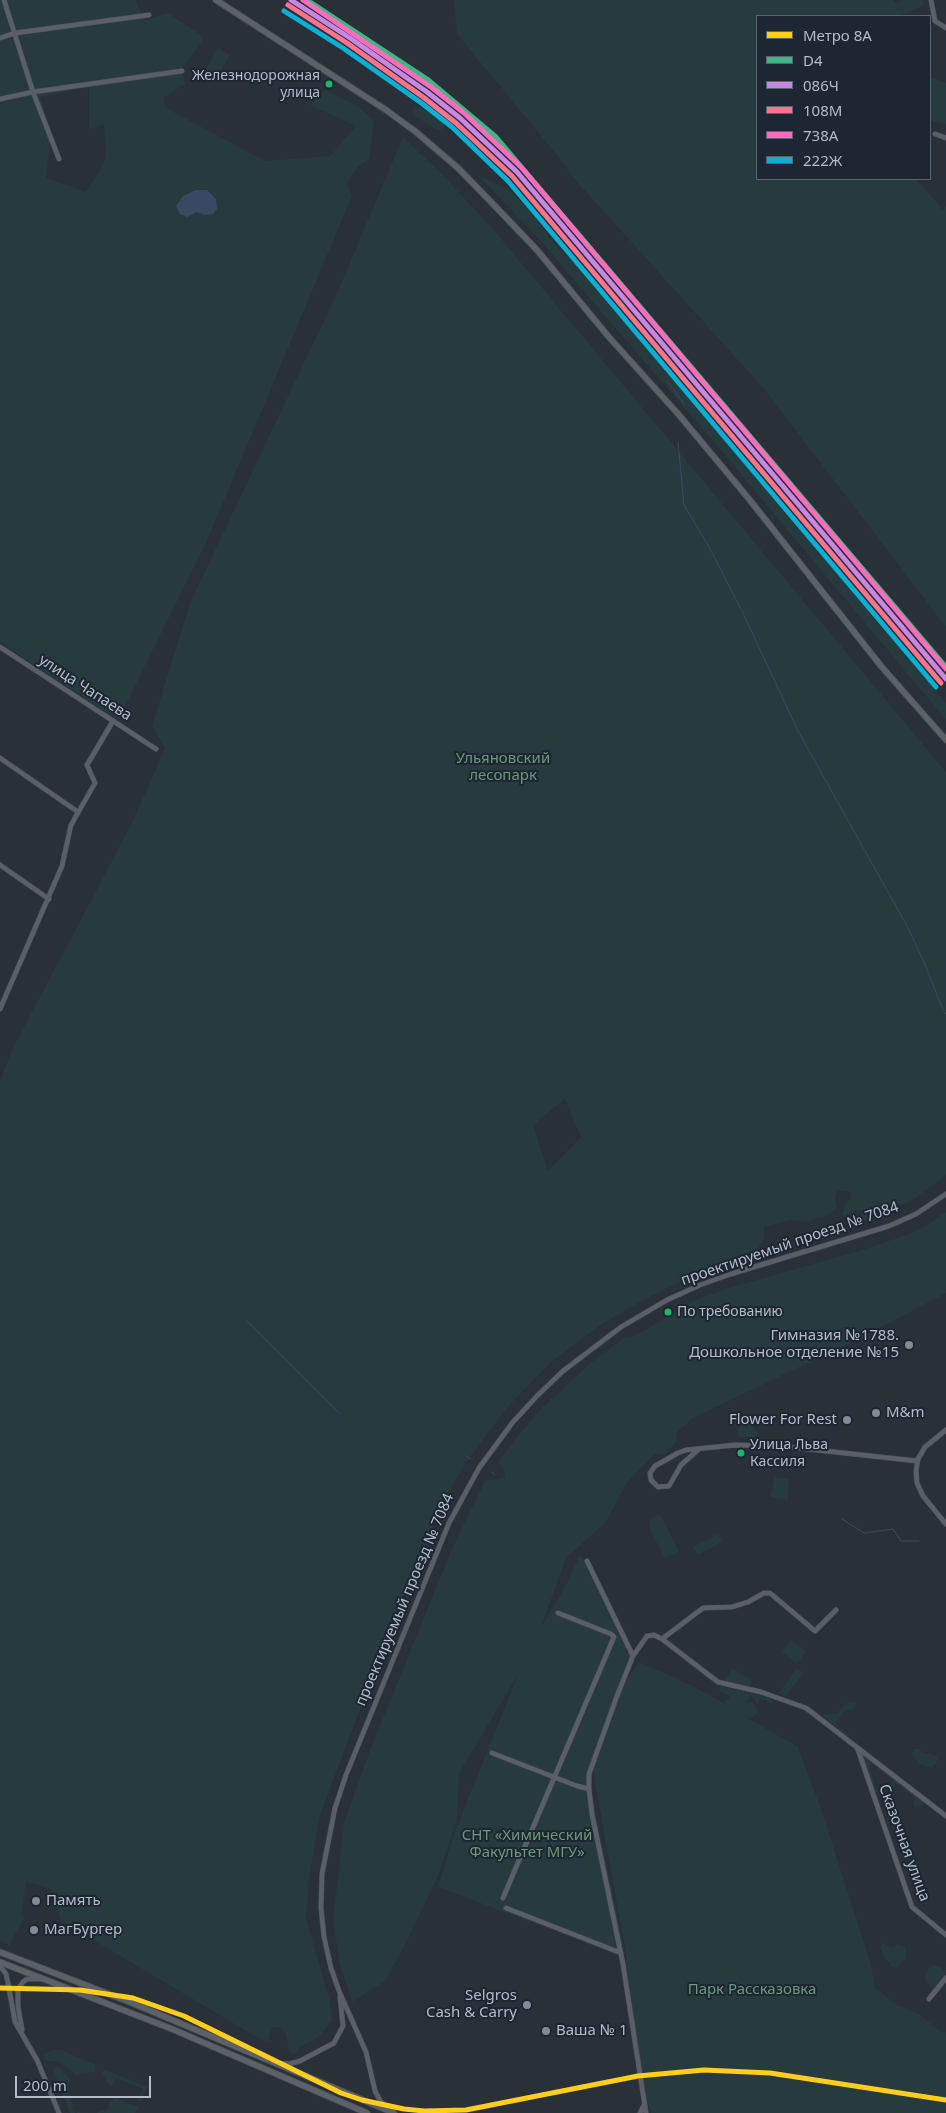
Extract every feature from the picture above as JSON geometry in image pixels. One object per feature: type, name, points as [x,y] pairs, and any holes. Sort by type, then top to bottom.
[{"type":"main road","points":[[216,0],[393,116],[458,168],[494,204],[679,415],[881,666],[946,740]]},
{"type":"main road","points":[[0,1952],[132,2003],[395,2113]]},
{"type":"main road","points":[[0,1964],[44,1979],[172,2029],[367,2113]]},
{"type":"street","points":[[4,0],[33,92],[59,159]]},
{"type":"street","points":[[931,0],[936,20],[946,28]]},
{"type":"street","points":[[0,38],[15,33],[149,15]]},
{"type":"street","points":[[931,22],[936,20]]},
{"type":"street","points":[[0,99],[33,92],[182,71]]},
{"type":"street","points":[[935,134],[946,138]]},
{"type":"street","name":"улица Чапаева","points":[[0,647],[156,749]]},
{"type":"street","points":[[0,1007],[62,866],[71,825],[95,783],[87,765],[113,721]]},
{"type":"street","points":[[0,758],[78,812]]},
{"type":"street","points":[[0,865],[49,899]]},
{"type":"street","name":"проектируемый проезд № 7084","points":[[273,2062],[289,2064],[300,2061],[334,2042],[344,2026],[339,1991],[324,1937],[321,1907],[322,1874],[335,1808],[369,1716],[449,1523],[479,1468],[496,1444],[537,1396],[563,1371],[621,1327],[649,1311],[700,1285],[888,1226],[916,1214],[946,1194]]},
{"type":"street","points":[[946,1430],[928,1444],[917,1461],[916,1471],[918,1487],[923,1496],[946,1524]]},
{"type":"street","points":[[699,1449],[681,1465],[669,1486],[658,1487],[651,1480],[650,1473],[660,1462],[686,1450],[735,1445],[772,1445],[917,1461]]},
{"type":"street","points":[[587,1561],[633,1656]]},
{"type":"street","points":[[646,2113],[621,1954],[592,1814],[589,1789],[589,1774],[633,1656],[647,1636],[654,1635],[662,1639],[703,1608],[732,1607],[748,1602],[764,1593],[770,1593],[815,1631],[836,1610]]},
{"type":"street","points":[[503,1898],[614,1637],[611,1634],[558,1613]]},
{"type":"street","name":"Сказочная улица","points":[[662,1639],[718,1682],[761,1692],[801,1706],[827,1723],[946,1816]]},
{"type":"street","name":"Сказочная улица","points":[[857,1746],[912,1907],[946,1935]]},
{"type":"street","points":[[492,1753],[589,1789]]},
{"type":"street","points":[[506,1908],[621,1954]]},
{"type":"street","points":[[0,1964],[6,1974],[15,2022],[37,2060],[59,2113]]},
{"type":"street","points":[[929,1999],[946,1978]]},
{"type":"street","points":[[23,2034],[17,2001],[18,1988],[27,1979],[44,1979]]},
{"type":"street","name":"проектируемый проезд № 7084","points":[[339,1991],[366,2052],[375,2091],[381,2102],[395,2113]]},
{"type":"street","points":[[640,2113],[644,2104]]},
{"type":"green space","points":[[0,0],[136,0],[144,20],[168,13],[200,35],[202,41],[182,68],[185,84],[163,98],[166,108],[265,161],[330,156],[356,126],[310,105],[325,90],[359,107],[374,121],[369,159],[358,167],[347,183],[352,196],[206,543],[118,720],[0,642]],"holes":[[[89,87],[89,129],[104,125],[106,150],[104,164],[86,192],[46,178],[51,129],[40,97]]]},
{"type":"green space","points":[[454,0],[893,0],[898,4],[900,0],[924,0],[923,6],[900,15],[756,15],[756,180],[917,180],[943,210],[946,207],[946,627],[765,390],[570,174],[566,166],[457,34]]},
{"type":"green space","points":[[218,48],[230,55],[216,79],[204,72]]},
{"type":"green space","points":[[931,77],[946,83],[946,124],[931,120]]},
{"type":"green space","points":[[414,106],[440,114],[445,124],[441,130],[433,128],[412,114]]},
{"type":"green space","name":"Ульяновский лесопарк","points":[[403,137],[442,174],[493,229],[946,772],[946,1175],[914,1199],[866,1221],[862,1219],[862,1210],[857,1210],[845,1217],[842,1214],[846,1203],[851,1197],[851,1192],[837,1190],[835,1198],[837,1208],[827,1216],[818,1217],[807,1222],[791,1220],[764,1227],[764,1238],[756,1252],[705,1270],[645,1299],[602,1324],[550,1363],[504,1411],[465,1464],[445,1498],[398,1609],[320,1815],[310,1873],[306,1918],[330,2002],[332,2020],[319,2037],[301,2046],[294,2055],[289,2051],[286,2034],[281,2028],[272,2027],[268,2042],[253,2035],[60,1920],[53,1890],[46,1887],[26,1882],[21,1916],[25,1917],[9,1945],[0,1941],[0,1081],[13,1048],[132,823],[165,748],[152,726],[190,603],[338,291]],"holes":[[[565,1099],[581,1137],[548,1171],[533,1125]]]},
{"type":"green space","points":[[479,176],[506,188],[531,211],[556,246],[595,283],[694,395],[839,576],[946,703],[946,720],[720,449],[537,237]]},
{"type":"green space","name":"СНТ «Химический Факультет МГУ»","points":[[946,1212],[946,1293],[866,1335],[693,1418],[677,1432],[676,1442],[666,1454],[655,1454],[628,1481],[606,1522],[566,1558],[541,1627],[566,1585],[580,1555],[631,1657],[587,1776],[624,1948],[621,1956],[438,1887],[453,1836],[518,1675],[459,1773],[457,1821],[438,1876],[409,1936],[386,1980],[352,2002],[340,1964],[333,1921],[344,1823],[370,1750],[452,1549],[485,1481],[505,1477],[504,1470],[498,1462],[504,1454],[536,1414],[588,1365],[624,1338],[635,1336],[696,1300],[732,1287],[856,1252],[918,1231]]},
{"type":"green space","points":[[747,1418],[758,1434],[754,1437],[739,1437],[738,1424]]},
{"type":"green space","points":[[775,1477],[789,1479],[788,1500],[770,1496]]},
{"type":"green space","points":[[660,1514],[679,1551],[665,1558],[649,1528],[651,1518]]},
{"type":"green space","points":[[718,1534],[722,1542],[698,1555],[693,1547]]},
{"type":"green space","points":[[791,1640],[806,1651],[797,1664],[782,1652]]},
{"type":"green space","name":"Парк Рассказовка","points":[[639,1662],[691,1685],[727,1705],[725,1701],[730,1697],[719,1691],[721,1686],[772,1699],[773,1703],[760,1699],[759,1703],[757,1703],[750,1695],[746,1704],[748,1702],[753,1703],[758,1711],[751,1718],[746,1717],[798,1747],[821,1809],[870,1961],[875,1988],[897,2005],[919,2014],[942,2033],[946,2032],[946,2113],[651,2113],[647,2102],[625,1948],[593,1771],[619,1697]]},
{"type":"green space","points":[[732,1668],[752,1681],[749,1687],[725,1681]]},
{"type":"green space","points":[[797,1668],[804,1673],[786,1696],[778,1694]]},
{"type":"green space","points":[[856,1701],[855,1708],[845,1711],[835,1723],[850,1736],[847,1736],[823,1716],[823,1714],[837,1714],[844,1704]]},
{"type":"green space","points":[[914,1749],[919,1749],[925,1754],[931,1753],[937,1757],[937,1762],[932,1768],[919,1764],[912,1755]]},
{"type":"green space","points":[[861,1754],[924,1802],[924,1805],[922,1803],[920,1808],[914,1807],[913,1801],[917,1799],[895,1782],[894,1789],[892,1790],[890,1785],[893,1780],[871,1763],[869,1767],[878,1793],[875,1792]]},
{"type":"green space","points":[[884,1943],[891,1947],[897,1945],[905,1947],[906,1958],[898,1967],[893,1967],[885,1958],[880,1949],[881,1944]]},
{"type":"green space","points":[[933,1965],[940,1967],[946,1972],[946,1975],[927,1998],[933,1988],[926,1981],[925,1976]]},
{"type":"green space","points":[[52,2050],[61,2050],[96,2065],[95,2072],[82,2073],[77,2076],[59,2061],[45,2061],[43,2054]]},
{"type":"green space","points":[[58,2067],[70,2079],[68,2092],[73,2106],[71,2109],[76,2113],[70,2113],[53,2069]]},
{"type":"green space","points":[[104,2069],[147,2087],[141,2102],[138,2100],[143,2089],[116,2078],[112,2087],[110,2086],[102,2073]]},
{"type":"green space","points":[[115,2098],[138,2107],[135,2113],[96,2113],[102,2110],[104,2112]]},
{"type":"water","points":[[196,190],[207,190],[216,199],[217,209],[213,214],[205,215],[197,212],[187,217],[180,214],[176,206],[183,196]]},
{"type":"waterway","points":[[668,382],[684,404]]},
{"type":"waterway","points":[[678,442],[684,505],[708,545],[742,611],[798,731],[907,926],[946,1014]]},
{"type":"waterway","points":[[247,1321],[339,1413]]},
{"type":"waterway","points":[[466,1456],[471,1459]]},
{"type":"waterway","points":[[491,1472],[495,1475]]},
{"type":"waterway","points":[[842,1519],[864,1533],[893,1529],[901,1541],[919,1541]]},
{"type":"metro line","name":"8А","points":[[0,1988],[80,1990],[133,1998],[184,2016],[341,2093],[362,2100],[404,2109],[424,2111],[466,2110],[638,2076],[704,2070],[770,2073],[946,2100]]},
{"type":"transit line","name":"086Ч","points":[[291,0],[350,38],[427,92],[460,118],[517,172],[946,679]]},
{"type":"transit line","name":"738А","points":[[303,0],[431,87],[464,113],[521,167],[946,669]]},
{"type":"transit line","name":"D4","points":[[307,0],[427,79],[496,137],[946,667]]},
{"type":"transit line","name":"108М","points":[[288,5],[347,43],[423,97],[456,123],[512,176],[941,683]]},
{"type":"transit line","name":"222Ж","points":[[284,11],[343,48],[420,102],[452,127],[508,181],[936,687]]},
{"type":"place","name":"Железнодорожная улица","points":[[329,84]]},
{"type":"place","name":"По требованию","points":[[668,1312]]},
{"type":"place","name":"Гимназия №1788. Дошкольное отделение №15","points":[[909,1345]]},
{"type":"place","name":"M&m","points":[[876,1413]]},
{"type":"place","name":"Flower For Rest","points":[[847,1420]]},
{"type":"place","name":"Улица Льва Кассиля","points":[[741,1453]]},
{"type":"place","name":"Память","points":[[36,1901]]},
{"type":"place","name":"МагБургер","points":[[34,1930]]},
{"type":"place","name":"Selgros Cash & Carry","points":[[527,2005]]},
{"type":"place","name":"Ваша № 1","points":[[546,2031]]}]
